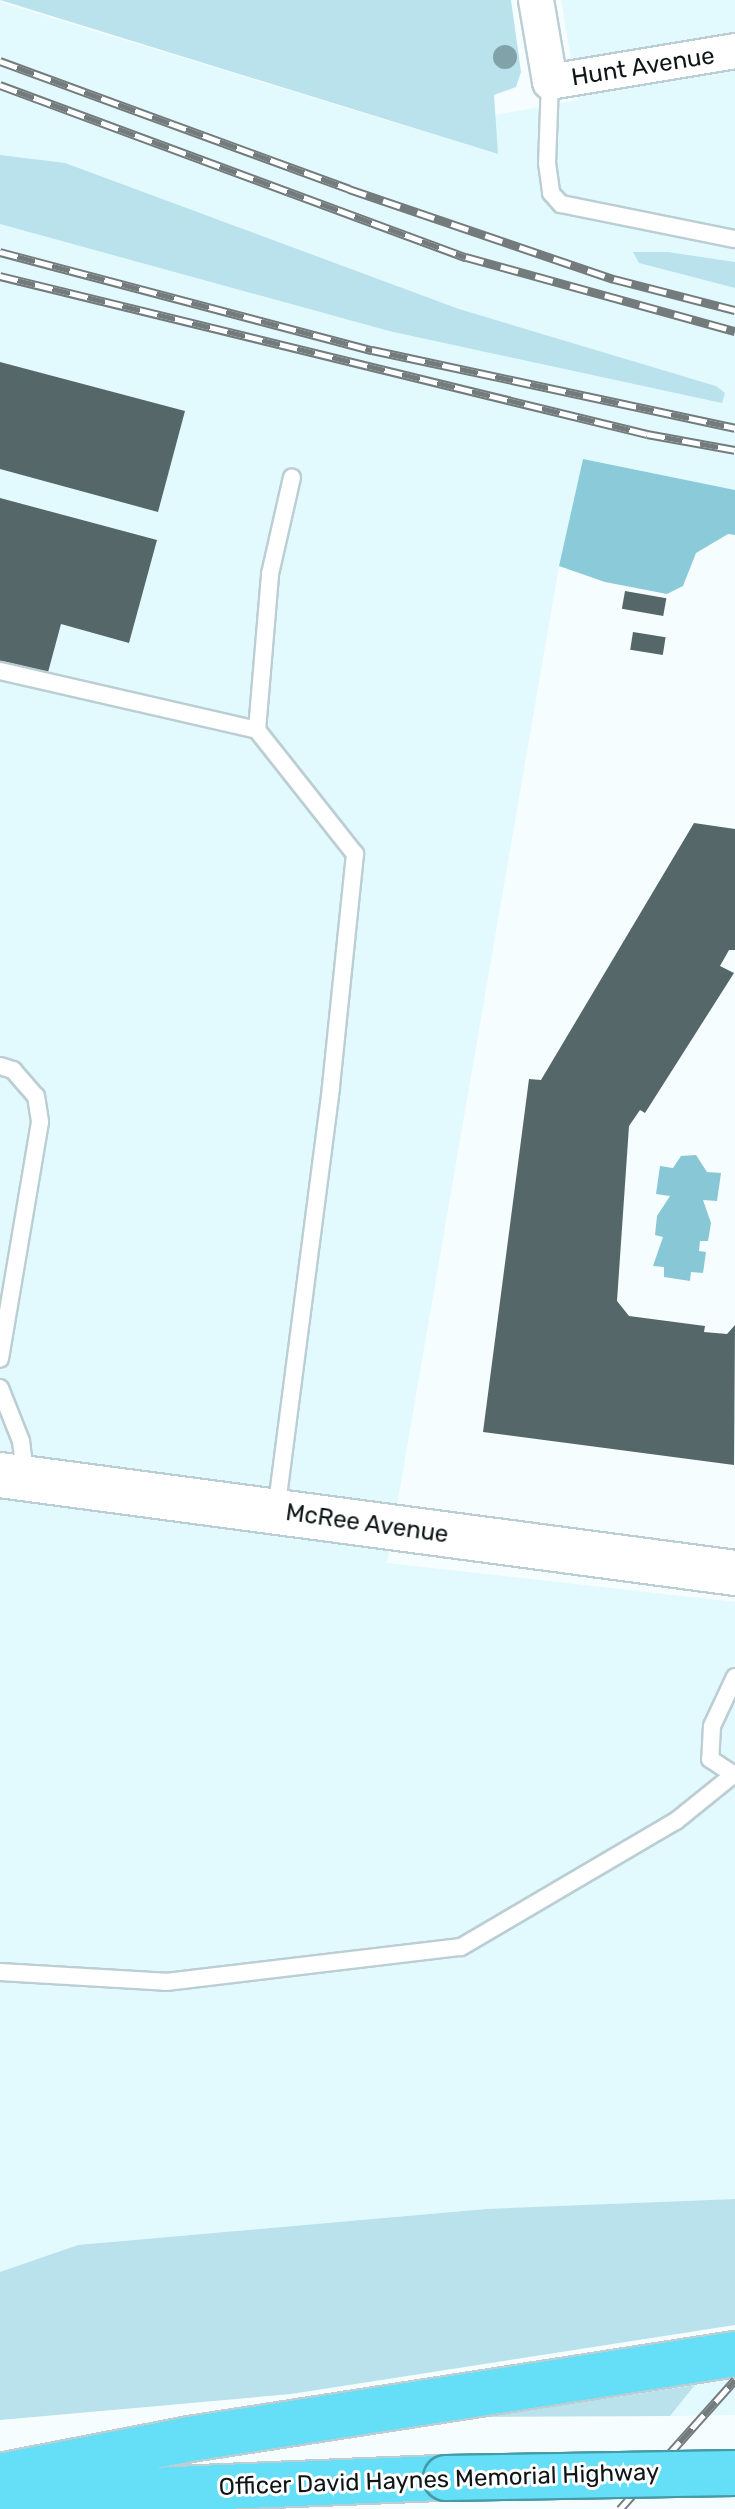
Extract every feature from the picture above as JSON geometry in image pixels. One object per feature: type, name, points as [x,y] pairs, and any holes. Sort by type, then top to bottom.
[{"type":"highway","points":[[0,2476],[190,2439],[735,2354]]},
{"type":"highway","name":"Officer David Haynes Memorial Highway","points":[[0,2497],[446,2478],[735,2473]]},
{"type":"main road","name":"McRee Avenue","points":[[13,1476],[735,1573]]},
{"type":"street","points":[[536,0],[550,82]]},
{"type":"street","name":"Hunt Avenue","points":[[550,82],[735,51]]},
{"type":"lane","points":[[550,82],[547,163],[551,193],[561,204],[735,239]]},
{"type":"lane","points":[[257,730],[270,574],[292,477]]},
{"type":"lane","points":[[0,671],[257,730],[355,854],[331,1088],[275,1511]]},
{"type":"lane","points":[[0,1066],[13,1070],[36,1096],[40,1122],[0,1359]]},
{"type":"lane","points":[[0,1388],[21,1441],[13,1476]]},
{"type":"lane","points":[[0,1972],[166,1982],[461,1947],[676,1821],[734,1775],[710,1759],[712,1726],[735,1677]]},
{"type":"shaded area","points":[[0,0],[511,0],[521,72],[516,87],[494,95],[498,154]]},
{"type":"shaded area","points":[[561,0],[735,0],[735,262],[668,252],[639,263],[735,288],[735,490],[583,459],[559,566],[387,1563],[735,1602],[735,2199],[486,2209],[78,2245],[0,2272],[0,224],[389,331],[725,394],[716,386],[459,309],[65,164],[0,155],[0,2],[497,154],[495,115],[578,100]]},
{"type":"shaded area","points":[[0,155],[65,163],[459,309],[716,386],[725,393],[722,403],[389,331],[0,224]]},
{"type":"shaded area","points":[[633,252],[668,252],[735,262],[735,288],[639,263]]},
{"type":"shaded area","points":[[583,459],[735,490],[735,535],[728,534],[696,553],[683,586],[667,594],[605,582],[559,566]]},
{"type":"shaded area","points":[[696,1155],[707,1172],[721,1173],[717,1201],[703,1200],[711,1223],[708,1241],[700,1241],[699,1251],[706,1252],[703,1273],[691,1272],[690,1281],[664,1277],[664,1267],[653,1266],[663,1237],[655,1235],[657,1216],[670,1196],[656,1194],[660,1166],[673,1168],[681,1156]]},
{"type":"shaded area","points":[[735,2199],[735,2325],[291,2394],[0,2420],[0,2272],[78,2245],[486,2209]]},
{"type":"shaded area","points":[[735,2378],[735,2415],[670,2416],[695,2385]]},
{"type":"shaded area","points":[[695,2385],[670,2416],[482,2417],[505,2414]]},
{"type":"building","points":[[0,362],[185,411],[158,512],[0,469]]},
{"type":"building","points":[[0,498],[157,540],[129,643],[61,624],[47,676],[0,663]]},
{"type":"building","points":[[625,591],[666,598],[663,616],[622,609]]},
{"type":"building","points":[[633,632],[666,637],[663,655],[630,650]]},
{"type":"building","points":[[694,823],[735,829],[735,950],[729,950],[720,966],[734,973],[645,1113],[640,1110],[629,1126],[617,1301],[629,1316],[705,1326],[704,1332],[727,1334],[735,1325],[734,1465],[483,1432],[529,1079],[541,1080]]},
{"type":"railway","points":[[0,61],[349,189],[614,279],[735,310]]},
{"type":"railway","points":[[0,85],[466,257],[735,331]]},
{"type":"railway","points":[[0,252],[372,350],[735,428]]},
{"type":"railway","points":[[0,276],[647,434],[735,450]]},
{"type":"railway","points":[[620,2509],[735,2380]]}]
